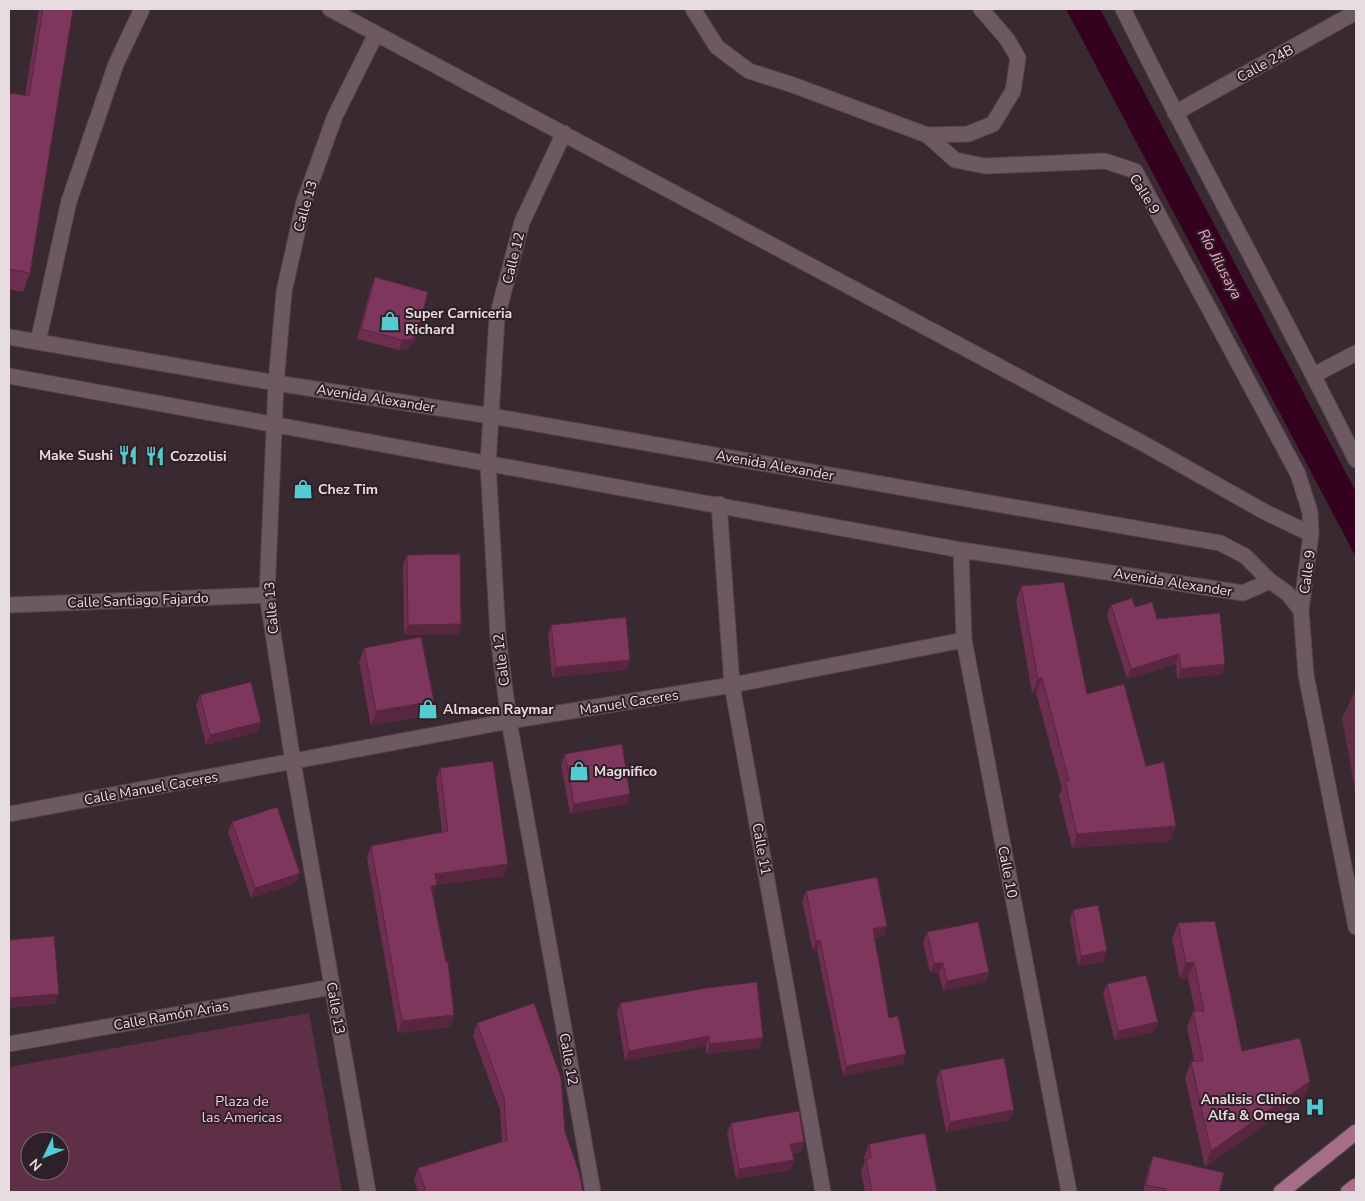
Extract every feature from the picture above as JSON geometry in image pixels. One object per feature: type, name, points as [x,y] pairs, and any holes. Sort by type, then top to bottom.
[{"type":"main road","points":[[1280,1192],[1356,1132]]},
{"type":"main road","points":[[1348,1192],[1356,1186]]},
{"type":"street","points":[[38,342],[69,201],[116,64],[142,9]]},
{"type":"street","points":[[330,9],[1146,445],[1265,512],[1311,534]]},
{"type":"street","name":"Calle 9","points":[[693,9],[717,48],[749,71],[927,134],[955,160],[985,166],[1106,162],[1135,171],[1298,474],[1310,512],[1311,534],[1301,610],[1306,675],[1356,927]]},
{"type":"street","points":[[927,134],[968,134],[993,124],[1013,91],[1018,58],[1007,39],[981,9]]},
{"type":"street","points":[[1123,9],[1175,113],[1314,375],[1356,460]]},
{"type":"street","name":"Calle 24B","points":[[1175,113],[1356,12]]},
{"type":"street","name":"Calle 13","points":[[368,1192],[293,762],[268,595],[276,424],[276,383],[284,292],[304,202],[335,116],[376,34]]},
{"type":"street","name":"Calle 12","points":[[564,133],[519,231],[497,317],[488,464],[498,636],[509,721],[593,1192]]},
{"type":"street","name":"Avenida Alexander","points":[[9,337],[276,383],[492,416],[1220,543],[1245,556],[1270,581],[1244,593],[961,550],[719,504],[488,464],[9,376]]},
{"type":"street","points":[[1314,375],[1356,354]]},
{"type":"street","name":"Calle 11","points":[[719,504],[732,685],[823,1192]]},
{"type":"street","name":"Calle 10","points":[[961,550],[964,640],[1069,1192]]},
{"type":"street","name":"Calle 9","points":[[1270,581],[1287,593],[1301,610]]},
{"type":"street","name":"Calle Santiago Fajardo","points":[[9,604],[268,595]]},
{"type":"street","name":"Manuel Caceres","points":[[293,762],[509,721],[732,685],[964,640]]},
{"type":"street","name":"Calle Manuel Caceres","points":[[9,814],[293,762]]},
{"type":"street","name":"Calle Ramón Arias","points":[[9,1044],[332,987]]},
{"type":"green space","points":[[1356,693],[1356,796],[1342,718],[1353,695]]},
{"type":"green space","name":"Plaza de las Americas","points":[[309,1013],[342,1192],[9,1192],[9,1067]]},
{"type":"water","name":"Río Jilusaya","points":[[1066,9],[1100,9],[1356,492],[1356,557]]},
{"type":"building","points":[[43,9],[73,9],[30,273],[9,269],[9,93],[29,96]]},
{"type":"building","points":[[375,277],[428,292],[418,330],[412,339],[402,340],[361,329]]},
{"type":"building","points":[[460,554],[461,624],[408,625],[407,555]]},
{"type":"building","points":[[1064,582],[1087,694],[1124,684],[1146,766],[1164,762],[1176,826],[1077,834],[1065,781],[1069,781],[1042,678],[1038,679],[1021,586]]},
{"type":"building","points":[[1132,598],[1135,607],[1152,602],[1157,619],[1220,613],[1225,664],[1181,669],[1179,654],[1131,669],[1111,605]]},
{"type":"building","points":[[626,617],[630,660],[556,667],[551,625]]},
{"type":"building","points":[[421,637],[434,701],[376,711],[364,648]]},
{"type":"building","points":[[251,682],[261,722],[210,735],[200,695]]},
{"type":"building","points":[[622,744],[630,794],[574,804],[565,754]]},
{"type":"building","points":[[493,761],[508,864],[435,874],[437,885],[431,886],[446,962],[448,962],[454,1015],[402,1021],[371,846],[448,831],[440,768]]},
{"type":"building","points":[[277,807],[300,873],[255,888],[232,822]]},
{"type":"building","points":[[877,877],[887,926],[873,929],[889,1018],[898,1016],[906,1054],[846,1066],[820,940],[816,941],[806,891]]},
{"type":"building","points":[[1098,905],[1107,951],[1081,956],[1073,910]]},
{"type":"building","points":[[1215,921],[1242,1051],[1300,1038],[1310,1081],[1211,1151],[1191,1062],[1203,1060],[1193,1011],[1204,1011],[1194,962],[1186,963],[1178,923]]},
{"type":"building","points":[[978,922],[989,972],[947,981],[943,963],[934,963],[927,932]]},
{"type":"building","points":[[54,936],[59,994],[9,998],[9,940]]},
{"type":"building","points":[[1146,975],[1158,1022],[1118,1031],[1107,984]]},
{"type":"building","points":[[757,982],[763,1038],[710,1044],[709,1036],[629,1051],[620,1003],[707,988]]},
{"type":"building","points":[[534,1003],[561,1078],[565,1132],[579,1172],[583,1192],[426,1192],[418,1168],[507,1140],[504,1098],[477,1023]]},
{"type":"building","points":[[1004,1058],[1014,1110],[950,1122],[940,1070]]},
{"type":"building","points":[[799,1111],[804,1142],[790,1144],[794,1160],[739,1169],[731,1123]]},
{"type":"building","points":[[925,1133],[937,1192],[872,1192],[866,1159],[871,1158],[869,1144]]},
{"type":"building","points":[[1153,1156],[1224,1173],[1219,1192],[1165,1192],[1166,1189],[1146,1185]]},
{"type":"place","name":"Super Carniceria Richard","points":[[390,321]]},
{"type":"place","name":"Make Sushi","points":[[128,455]]},
{"type":"place","name":"Cozzolisi","points":[[155,456]]},
{"type":"place","name":"Chez Tim","points":[[303,489]]},
{"type":"place","name":"Almacen Raymar","points":[[428,709]]},
{"type":"place","name":"Magnifico","points":[[579,771]]},
{"type":"place","name":"Analisis Clinico Alfa & Omega","points":[[1315,1107]]}]
